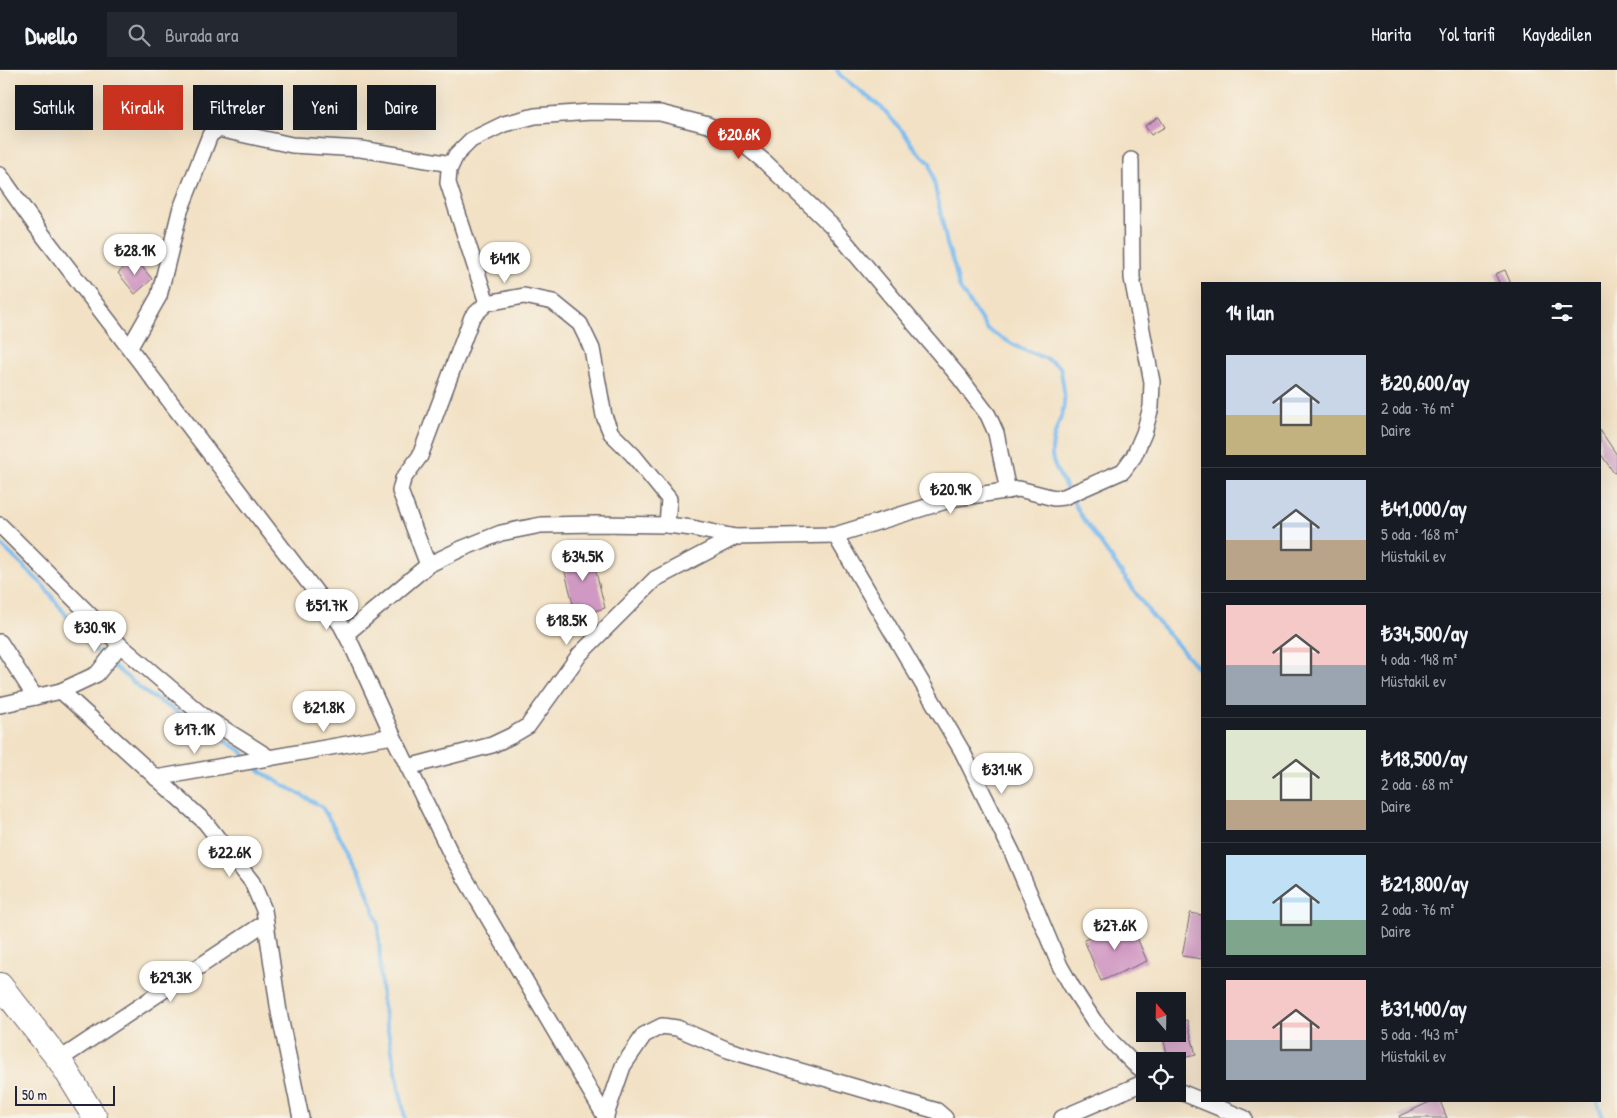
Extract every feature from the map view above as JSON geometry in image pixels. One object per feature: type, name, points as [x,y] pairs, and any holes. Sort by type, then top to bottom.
[{"type":"main road","points":[[0,985],[59,1060],[95,1118]]},
{"type":"street","points":[[487,303],[448,182],[448,170],[451,164],[456,155],[471,140],[504,124],[535,116],[591,112],[660,113],[708,125],[733,136],[765,162],[832,226],[908,313],[988,416],[996,434],[1008,491]]},
{"type":"street","points":[[130,347],[159,296],[180,211],[210,135],[218,129],[292,145],[361,149],[451,164]]},
{"type":"street","points":[[346,634],[428,565],[461,548],[501,533],[541,525],[598,524],[667,525],[735,537],[835,535],[956,498],[1019,489],[1054,498],[1064,497],[1123,471],[1134,456],[1144,433],[1151,407],[1152,382],[1132,278],[1131,160]]},
{"type":"street","points":[[0,175],[36,226],[341,625],[452,856],[606,1118]]},
{"type":"street","points":[[428,565],[400,492],[403,479],[420,456],[472,317],[487,303],[524,296],[553,302],[580,324],[592,349],[604,416],[611,433],[633,455],[669,499],[667,525]]},
{"type":"street","points":[[0,525],[118,648],[202,715],[265,759]]},
{"type":"street","points":[[835,535],[962,751],[1012,852],[1060,966],[1094,1021],[1136,1065]]},
{"type":"street","points":[[408,767],[492,745],[528,726],[580,654],[655,579],[735,537]]},
{"type":"street","points":[[0,642],[35,697]]},
{"type":"street","points":[[0,705],[61,691],[97,674],[118,648]]},
{"type":"street","points":[[61,691],[205,822],[252,882],[264,910],[279,1012],[301,1118]]},
{"type":"street","points":[[156,778],[393,736]]},
{"type":"street","points":[[59,1060],[266,922]]},
{"type":"street","points":[[606,1118],[622,1066],[644,1035],[662,1026],[677,1028],[728,1050],[937,1111],[945,1118]]},
{"type":"street","points":[[1062,1118],[1136,1086]]},
{"type":"street","points":[[1186,1094],[1201,1100]]},
{"type":"street","points":[[1205,1102],[1244,1118]]},
{"type":"building","points":[[1159,117],[1165,127],[1151,135],[1145,126]]},
{"type":"building","points":[[135,258],[152,279],[135,294],[118,273]]},
{"type":"building","points":[[1505,270],[1510,282],[1499,282],[1495,274]]},
{"type":"building","points":[[1601,431],[1617,455],[1617,471],[1614,473],[1601,454]]},
{"type":"building","points":[[590,548],[605,608],[576,616],[561,556]]},
{"type":"building","points":[[1190,913],[1201,915],[1201,959],[1182,956]]},
{"type":"building","points":[[1130,921],[1147,961],[1101,981],[1084,940]]},
{"type":"building","points":[[1186,1020],[1196,1055],[1186,1057],[1186,1052],[1167,1052],[1164,1042],[1186,1042]]},
{"type":"building","points":[[1430,1102],[1440,1102],[1447,1118],[1400,1118],[1399,1116]]},
{"type":"waterway","points":[[837,70],[840,75],[882,108],[916,150],[930,163],[947,244],[959,287],[988,330],[1021,349],[1047,359],[1060,367],[1064,402],[1053,441],[1052,456],[1057,471],[1068,491]]},
{"type":"waterway","points":[[1071,497],[1080,514],[1150,613],[1201,672]]},
{"type":"waterway","points":[[0,544],[43,585],[89,645],[106,659]]},
{"type":"waterway","points":[[111,664],[149,695],[240,750],[247,757]]},
{"type":"waterway","points":[[255,766],[263,773],[322,807],[360,871],[378,922],[382,1000],[405,1118]]},
{"type":"waterway","points":[[1597,1102],[1603,1118]]}]
